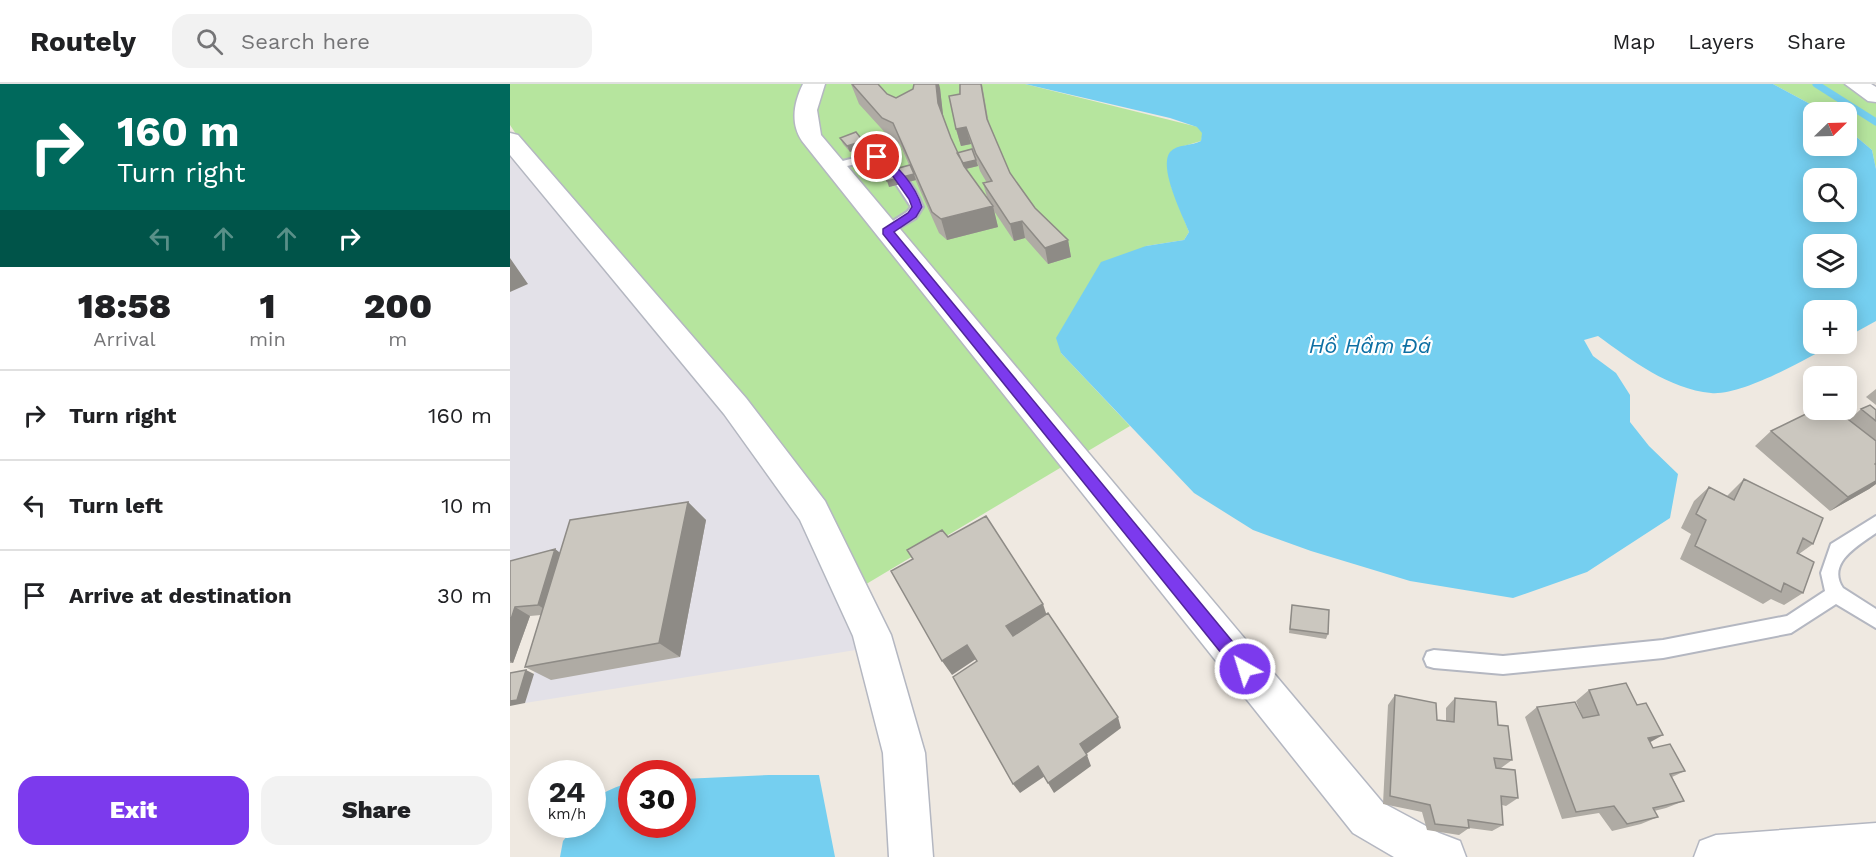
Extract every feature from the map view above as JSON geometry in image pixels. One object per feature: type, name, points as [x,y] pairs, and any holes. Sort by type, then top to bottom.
[{"type":"street","points":[[814,84],[806,99],[804,117],[810,136],[833,165],[1368,818],[1432,854],[1444,857]]},
{"type":"street","points":[[1856,84],[1876,96]]},
{"type":"street","points":[[510,140],[735,406],[813,511],[873,635],[904,753],[911,857]]},
{"type":"street","points":[[1716,857],[1876,845]]},
{"type":"lane","points":[[833,165],[877,157],[888,163],[914,199],[917,207],[912,215],[887,231]]},
{"type":"lane","points":[[1876,523],[1837,550],[1830,573],[1831,585],[1837,594],[1876,619]]},
{"type":"lane","points":[[1434,659],[1503,665],[1663,649],[1791,624],[1813,607],[1837,594]]},
{"type":"shaded area","points":[[510,155],[726,412],[803,516],[862,649],[525,703],[568,559],[510,574]]},
{"type":"green space","points":[[510,84],[807,84],[796,119],[1065,465],[863,586],[524,146],[510,125]]},
{"type":"green space","points":[[821,84],[1025,84],[1198,127],[1203,133],[1201,141],[1184,146],[1171,186],[1189,232],[1184,240],[1146,246],[1061,353],[1130,426],[1083,454],[818,135],[813,99]]},
{"type":"green space","points":[[1773,84],[1848,84],[1876,100],[1876,169],[1872,150],[1857,137],[1857,102],[1806,102]]},
{"type":"water","name":"Hồ Hầm Đá","points":[[1025,84],[1773,84],[1806,102],[1803,102],[1803,156],[1857,156],[1857,137],[1872,150],[1876,169],[1876,321],[1857,331],[1857,300],[1803,300],[1803,354],[1815,354],[1756,383],[1739,389],[1711,393],[1665,380],[1598,336],[1584,340],[1593,356],[1616,373],[1630,395],[1630,422],[1649,446],[1678,474],[1670,518],[1587,572],[1513,598],[1410,581],[1311,551],[1253,530],[1194,493],[1061,353],[1056,338],[1101,262],[1146,246],[1184,240],[1189,232],[1169,180],[1167,159],[1173,149],[1201,141],[1202,133],[1197,127],[1170,118]]},
{"type":"water","points":[[819,775],[835,857],[560,857],[565,838],[606,838],[606,792],[618,786],[618,838],[696,838],[696,778]]},
{"type":"building","points":[[852,84],[878,84],[887,94],[896,98],[913,89],[914,84],[936,84],[938,103],[964,166],[993,206],[941,219],[932,212],[893,123],[882,118]]},
{"type":"building","points":[[960,84],[981,84],[987,119],[1010,173],[1035,208],[1068,240],[1045,248],[1022,221],[1010,224],[983,183],[992,181],[976,154],[966,127],[956,129],[949,96],[960,94]]},
{"type":"building","points":[[856,132],[863,141],[847,146],[840,138]]},
{"type":"building","points":[[972,149],[976,160],[963,163],[957,153]]},
{"type":"building","points":[[910,165],[914,174],[887,181],[884,172]]},
{"type":"building","points":[[1870,405],[1876,410],[1876,421],[1861,409]]},
{"type":"building","points":[[1803,415],[1803,420],[1849,420],[1876,441],[1876,481],[1848,497],[1771,431]]},
{"type":"building","points":[[1744,479],[1823,518],[1813,544],[1803,538],[1797,553],[1814,562],[1803,593],[1784,583],[1781,592],[1695,546],[1706,520],[1696,514],[1709,487],[1734,500]]},
{"type":"building","points":[[688,502],[659,643],[525,667],[570,520]]},
{"type":"building","points":[[986,516],[1043,604],[1006,626],[1013,636],[1048,613],[1118,717],[1080,744],[1087,755],[1048,783],[1038,766],[1013,784],[953,677],[977,661],[967,645],[942,661],[891,571],[913,559],[907,550],[942,530],[948,537]]},
{"type":"building","points":[[555,549],[538,605],[515,607],[510,622],[510,561]]},
{"type":"building","points":[[1292,605],[1329,610],[1328,634],[1290,629]]},
{"type":"building","points":[[526,670],[517,700],[510,701],[510,673]]},
{"type":"building","points":[[1626,683],[1637,705],[1646,703],[1663,735],[1648,738],[1653,748],[1670,744],[1685,771],[1670,774],[1684,801],[1653,808],[1658,817],[1627,824],[1614,806],[1576,812],[1537,707],[1575,702],[1583,718],[1599,715],[1589,690]]},
{"type":"building","points":[[1395,695],[1436,703],[1437,720],[1454,722],[1455,698],[1496,702],[1498,725],[1508,726],[1512,760],[1494,758],[1496,768],[1515,770],[1518,798],[1501,796],[1503,825],[1468,820],[1469,828],[1435,824],[1430,805],[1390,796]]},
{"type":"waterway","points":[[1816,84],[1876,122]]},
{"type":"route","points":[[877,157],[888,163],[914,199],[917,207],[912,215],[887,231],[1245,669]]}]
